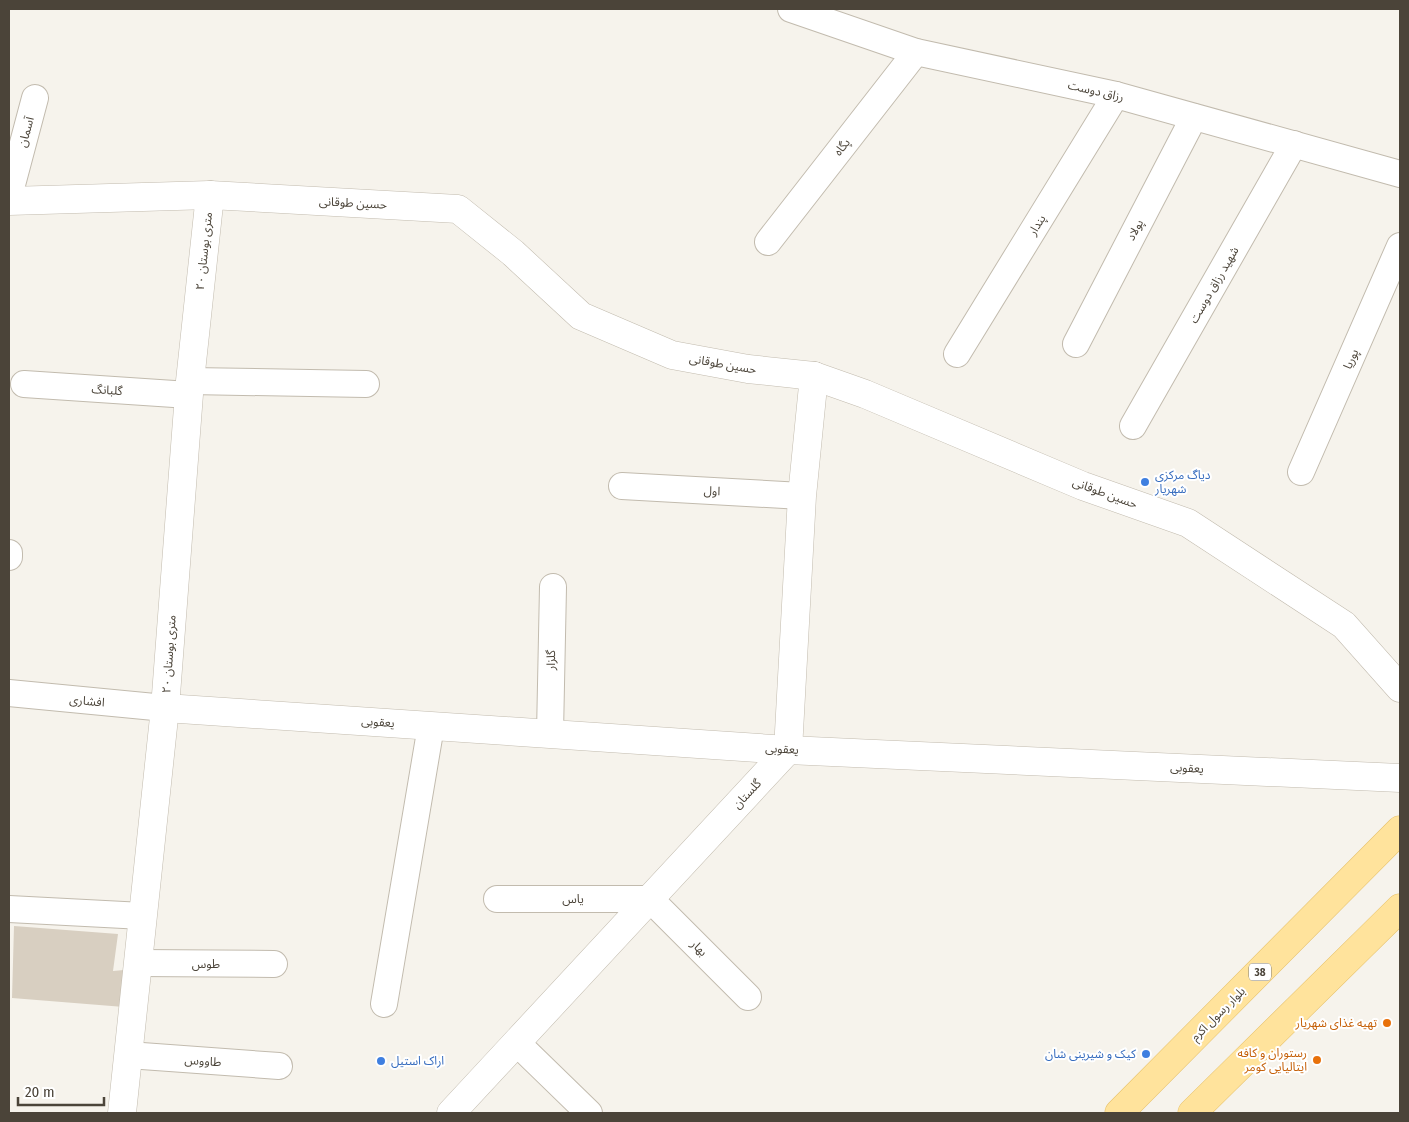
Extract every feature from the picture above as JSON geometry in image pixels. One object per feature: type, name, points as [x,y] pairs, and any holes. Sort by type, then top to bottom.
[{"type":"main road","name":"بلوار رسول اکرم","points":[[1119,1113],[1400,830]]},
{"type":"main road","points":[[1192,1113],[1397,919]]},
{"type":"street","name":"رزاق دوست","points":[[791,9],[916,52],[1116,95],[1400,174]]},
{"type":"street","name":"پگاه","points":[[768,242],[916,52]]},
{"type":"street","name":"پندار","points":[[957,354],[1116,95]]},
{"type":"street","name":"آسمان","points":[[9,196],[35,98]]},
{"type":"street","name":"پولاد","points":[[1076,344],[1194,117]]},
{"type":"street","name":"شهید رزاق دوست","points":[[1133,426],[1294,144]]},
{"type":"street","name":"حسین طوقانی","points":[[9,201],[210,195],[458,209],[513,253],[581,316],[672,355],[748,369],[814,376],[865,394],[1083,486],[1188,523],[1344,625],[1400,688]]},
{"type":"street","name":"۲۰ متری بوستان","points":[[122,1113],[165,708],[190,388],[210,195]]},
{"type":"street","name":"پوریا","points":[[1301,472],[1400,246]]},
{"type":"street","points":[[788,750],[802,496],[814,376]]},
{"type":"street","name":"گلبانگ","points":[[24,384],[190,388],[366,384]]},
{"type":"street","name":"اول","points":[[622,486],[802,496]]},
{"type":"street","name":"گلزار","points":[[550,734],[553,587]]},
{"type":"street","name":"افشاری","points":[[9,694],[165,708]]},
{"type":"street","name":"یعقوبی","points":[[165,708],[788,750],[1400,778]]},
{"type":"street","points":[[384,1004],[431,726]]},
{"type":"street","name":"گلستان","points":[[452,1113],[788,750]]},
{"type":"street","name":"یاس","points":[[497,899],[650,899]]},
{"type":"street","name":"بهار","points":[[650,899],[748,997]]},
{"type":"street","points":[[9,909],[143,916]]},
{"type":"street","name":"طوس","points":[[138,963],[274,964]]},
{"type":"street","points":[[517,1043],[589,1113]]},
{"type":"street","name":"طاووس","points":[[128,1056],[279,1066]]},
{"type":"building","points":[[14,926],[118,934],[113,971],[124,970],[124,1007],[12,998]]},
{"type":"place","name":"دیاگ مرکزی شهریار","points":[[1145,482]]},
{"type":"place","name":"تهیه غذای شهریار","points":[[1387,1023]]},
{"type":"place","name":"کیک و شیرینی شان","points":[[1146,1054]]},
{"type":"place","name":"رستوران و کافه ایتالیایی کومر","points":[[1317,1060]]},
{"type":"place","name":"اراک استیل","points":[[381,1061]]}]
